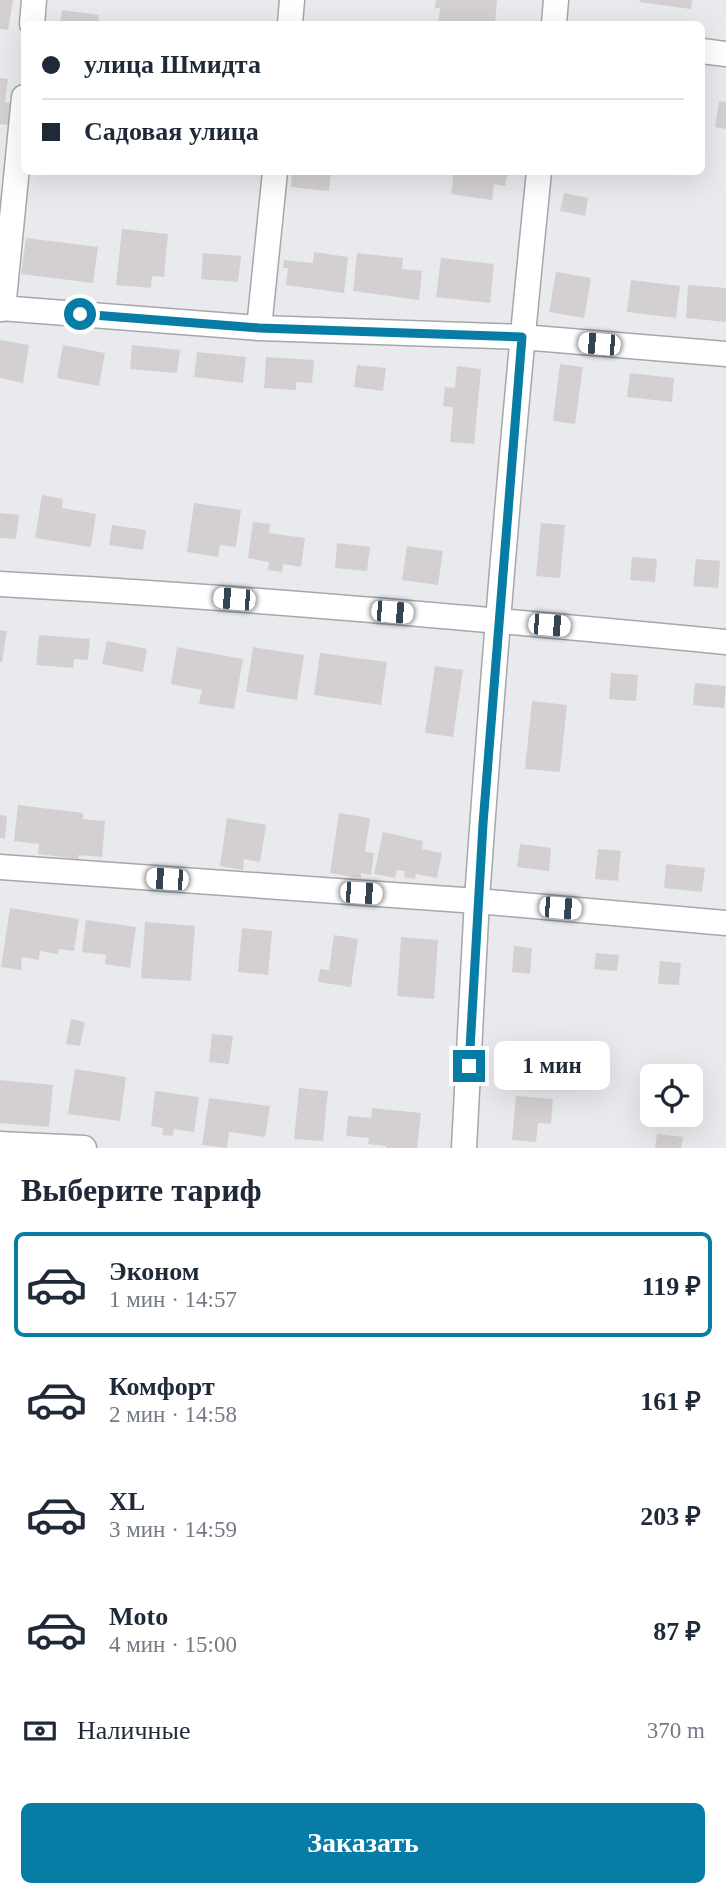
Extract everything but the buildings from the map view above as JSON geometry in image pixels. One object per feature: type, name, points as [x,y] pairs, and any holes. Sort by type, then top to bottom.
[{"type":"street","points":[[32,21],[34,0]]},
{"type":"street","points":[[290,21],[292,0]]},
{"type":"street","points":[[555,21],[556,0]]},
{"type":"street","points":[[705,51],[726,54]]},
{"type":"street","points":[[21,126],[2,308],[259,328],[522,337],[726,354]]},
{"type":"street","points":[[259,328],[275,175]]},
{"type":"street","points":[[464,1148],[477,901],[498,620],[539,175]]},
{"type":"street","points":[[0,584],[154,592],[726,642]]},
{"type":"street","points":[[0,867],[477,901],[726,923]]},
{"type":"street","points":[[0,1144],[84,1148]]},
{"type":"route","points":[[80,314],[259,328],[522,337],[477,901],[469,1066]]}]
